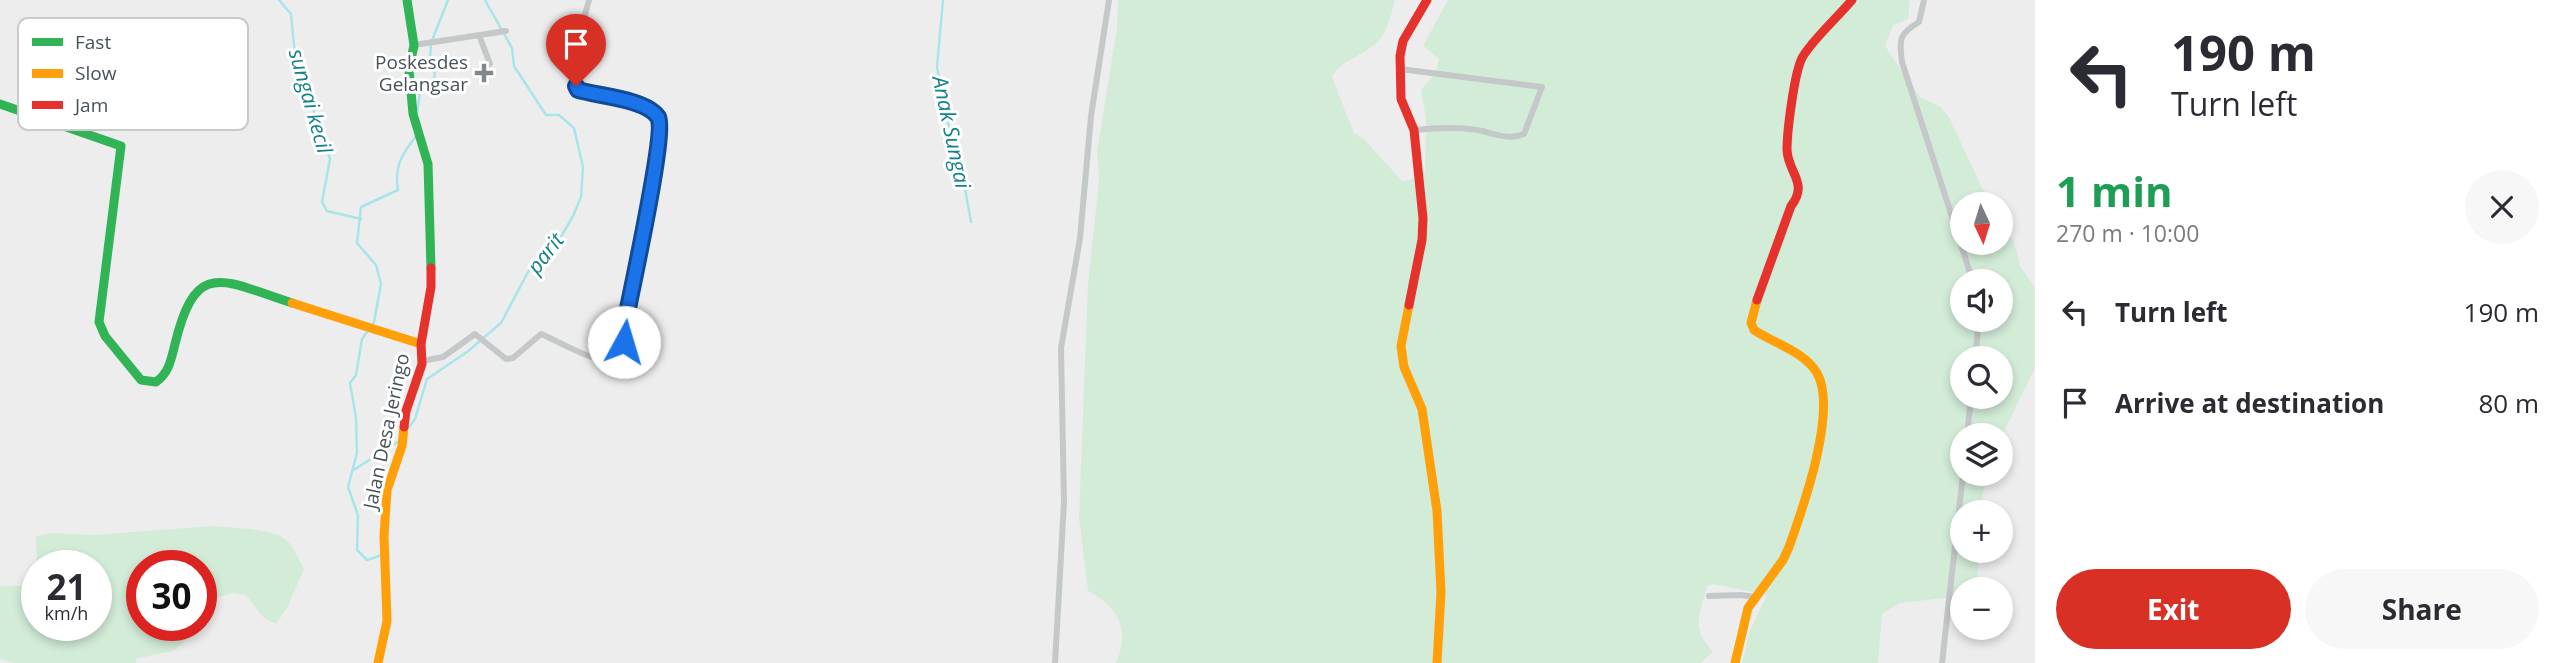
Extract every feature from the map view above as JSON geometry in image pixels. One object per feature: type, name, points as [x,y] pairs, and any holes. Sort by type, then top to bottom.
[{"type":"street","name":"Jalan Desa Jeringo","points":[[378,663],[387,621],[384,536],[386,498],[402,446],[408,404],[422,361],[421,344],[431,288],[428,164],[413,114],[409,70],[414,45],[407,0]]},
{"type":"street","points":[[422,361],[443,357],[472,335],[483,338],[506,359],[513,358],[541,334],[588,356],[626,359],[632,354],[623,336],[656,162],[660,122],[645,106],[576,88],[577,44],[589,0]]},
{"type":"street","points":[[1055,663],[1065,502],[1061,348],[1080,238],[1091,116],[1109,0]]},
{"type":"street","points":[[1427,0],[1403,41],[1400,69],[1401,99],[1414,130],[1423,232],[1401,346],[1404,367],[1422,409],[1437,511],[1441,592],[1437,663]]},
{"type":"street","points":[[1735,663],[1744,619],[1755,597],[1783,560],[1795,530],[1819,445],[1822,408],[1818,373],[1799,357],[1754,330],[1751,323],[1753,310],[1791,206],[1798,197],[1798,177],[1787,152],[1795,83],[1802,58],[1852,0]]},
{"type":"street","points":[[1924,0],[1919,22],[1905,30],[1901,37],[1902,62],[1969,269]]},
{"type":"street","points":[[414,45],[506,31]]},
{"type":"street","points":[[479,35],[490,64]]},
{"type":"street","points":[[1400,69],[1542,87],[1524,134],[1518,137],[1471,129],[1414,130]]},
{"type":"street","points":[[0,104],[18,110]]},
{"type":"street","points":[[75,130],[121,146],[99,322],[105,336],[141,380],[156,382],[166,374],[188,300],[194,292],[208,283],[230,283],[421,344]]},
{"type":"street","points":[[1942,663],[1962,486]]},
{"type":"street","points":[[1709,596],[1755,597]]},
{"type":"green space","points":[[1118,0],[1395,0],[1387,26],[1379,40],[1343,64],[1332,77],[1354,133],[1364,139],[1402,181],[1410,180],[1425,171],[1426,119],[1421,90],[1436,71],[1439,59],[1423,46],[1448,0],[1910,0],[1908,19],[1893,25],[1885,46],[1920,97],[1940,106],[1949,117],[1985,192],[1950,192],[1950,256],[2012,256],[2013,242],[2020,266],[2035,288],[2035,368],[2008,423],[1950,423],[1950,486],[1985,486],[1982,500],[1950,500],[1950,563],[1978,563],[1978,577],[1950,577],[1950,597],[1900,603],[1882,614],[1878,663],[1742,663],[1750,630],[1767,595],[1714,584],[1707,586],[1699,620],[1701,635],[1713,652],[1700,663],[1116,663],[1122,640],[1119,621],[1107,604],[1088,591],[1079,518],[1088,283],[1099,181],[1097,152],[1117,28]]},
{"type":"green space","points":[[212,526],[260,531],[285,539],[294,549],[304,569],[287,608],[276,624],[263,617],[246,595],[232,593],[219,597],[217,601],[217,550],[126,550],[126,641],[185,641],[175,650],[136,659],[136,663],[13,663],[0,659],[0,586],[21,586],[21,641],[112,641],[112,550],[36,550],[36,536],[51,533],[94,535]]},
{"type":"waterway","name":"sungai kecil","points":[[279,0],[291,14],[295,55],[330,159],[322,202],[327,211],[361,219]]},
{"type":"waterway","points":[[417,112],[420,93],[432,85],[435,74],[430,61],[431,43],[448,0]]},
{"type":"waterway","name":"parit","points":[[407,430],[415,419],[427,379],[467,352],[501,323],[528,272],[562,235],[581,197],[583,167],[574,128],[559,115],[546,115],[514,66],[512,48],[485,0]]},
{"type":"waterway","name":"Anak Sungai","points":[[943,0],[937,67],[971,222]]},
{"type":"waterway","points":[[382,555],[367,560],[357,550],[358,515],[348,487],[357,453],[356,418],[350,383],[356,375],[362,339],[374,322],[381,284],[376,265],[357,243],[361,207],[398,190],[400,161],[417,135]]},
{"type":"waterway","name":"parit","points":[[352,471],[399,441]]},
{"type":"traffic: fast","points":[[407,0],[414,45],[409,70],[413,114],[428,164],[431,268]]},
{"type":"traffic: fast","points":[[0,104],[18,110]]},
{"type":"traffic: fast","points":[[75,130],[121,146],[99,322],[105,336],[141,380],[156,382],[164,375],[171,361],[183,316],[192,298],[203,287],[230,283],[292,303]]},
{"type":"traffic: slow","points":[[1735,663],[1748,608],[1783,560],[1795,530],[1810,485],[1821,434],[1823,410],[1822,390],[1817,373],[1811,365],[1796,353],[1754,330],[1751,323],[1757,300]]},
{"type":"traffic: slow","points":[[292,303],[421,344]]},
{"type":"traffic: slow","points":[[1409,305],[1401,346],[1404,367],[1422,409],[1437,511],[1441,592],[1437,663]]},
{"type":"traffic: slow","points":[[378,663],[387,621],[384,536],[387,490],[402,446],[404,427]]},
{"type":"traffic: jam","points":[[1409,305],[1422,240],[1423,218],[1414,130],[1401,99],[1400,56],[1403,41],[1427,0]]},
{"type":"traffic: jam","points":[[1757,300],[1798,191],[1787,150],[1799,66],[1812,44],[1852,0]]},
{"type":"traffic: jam","points":[[404,427],[406,411],[422,364],[421,344],[431,287],[431,268]]},
{"type":"place","name":"Poskesdes Gelangsar","points":[[484,73]]},
{"type":"route","points":[[576,86],[578,90],[645,106],[660,122],[656,162],[623,334],[624,342]]}]
